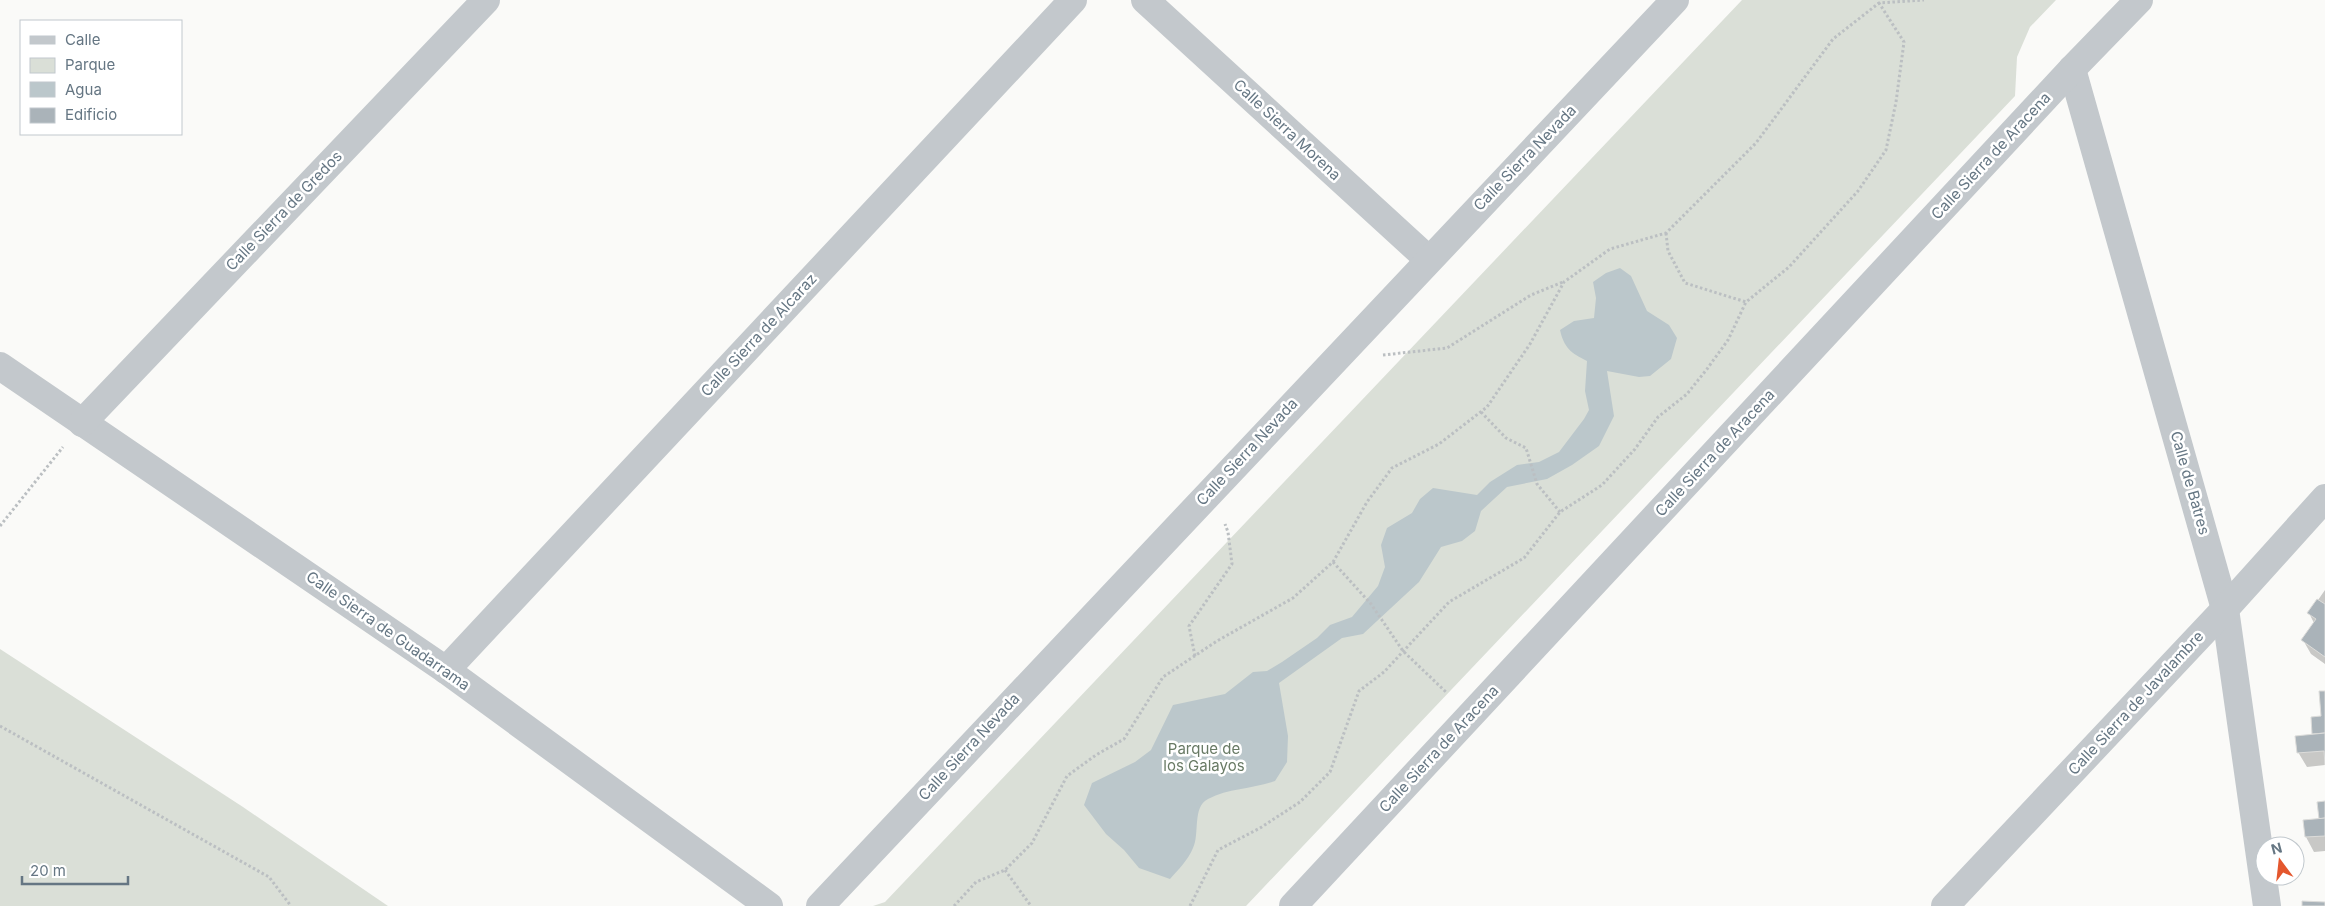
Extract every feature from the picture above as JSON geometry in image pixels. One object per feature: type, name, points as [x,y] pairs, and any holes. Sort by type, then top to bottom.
[{"type":"street","name":"Calle Sierra de Gredos","points":[[82,423],[486,0]]},
{"type":"street","name":"Calle Sierra de Alcaraz","points":[[446,670],[1073,0]]},
{"type":"street","name":"Calle Sierra Morena","points":[[1145,0],[1428,259]]},
{"type":"street","name":"Calle Sierra Nevada","points":[[820,906],[1428,259],[1675,0]]},
{"type":"street","name":"Calle Sierra de Aracena","points":[[1292,906],[2072,68],[2139,0]]},
{"type":"street","name":"Calle de Batres","points":[[2072,68],[2225,609],[2267,906]]},
{"type":"street","name":"Calle Sierra de Guadarrama","points":[[0,366],[446,670],[769,906]]},
{"type":"street","name":"Calle Sierra de Javalambre","points":[[1945,906],[2225,609],[2325,498]]},
{"type":"path","points":[[1350,343],[1386,356],[1447,348],[1531,295],[1564,282],[1610,249],[1666,233],[1756,143],[1833,40],[1879,2],[1924,0]]},
{"type":"path","points":[[1190,906],[1218,850],[1260,828],[1300,802],[1330,772],[1359,691],[1384,672],[1450,602],[1524,558],[1560,512],[1602,485],[1635,449],[1658,417],[1687,394],[1728,340],[1746,302],[1789,267],[1858,191],[1886,150],[1896,102],[1904,42],[1879,2]]},
{"type":"path","points":[[1666,233],[1668,251],[1685,283],[1746,302]]},
{"type":"path","points":[[954,906],[976,882],[1005,870],[1032,843],[1068,776],[1096,755],[1124,739],[1162,677],[1217,641],[1293,598],[1332,562],[1367,502],[1392,468],[1439,444],[1487,407],[1530,344],[1564,282]]},
{"type":"path","points":[[1481,412],[1506,438],[1526,448],[1537,484],[1560,512]]},
{"type":"path","points":[[0,526],[82,423]]},
{"type":"path","points":[[1195,656],[1188,626],[1232,564],[1228,532],[1209,492]]},
{"type":"path","points":[[1332,562],[1371,604],[1403,651],[1434,683],[1472,714]]},
{"type":"path","points":[[0,726],[269,876],[291,906]]},
{"type":"path","points":[[1005,870],[1031,906]]},
{"type":"green space","name":"Parque de los Galayos","points":[[1742,0],[2056,0],[2030,27],[2017,57],[2015,96],[1246,906],[873,906],[885,902]]},
{"type":"green space","points":[[0,649],[243,807],[388,906],[0,906]]},
{"type":"water","points":[[1620,268],[1631,276],[1647,311],[1669,325],[1677,338],[1671,359],[1650,376],[1639,377],[1607,371],[1614,416],[1599,446],[1572,465],[1547,479],[1507,487],[1481,511],[1475,531],[1462,541],[1441,547],[1419,582],[1363,634],[1342,638],[1279,683],[1288,736],[1287,762],[1275,781],[1216,795],[1203,803],[1198,814],[1193,848],[1186,861],[1170,879],[1139,868],[1124,850],[1106,834],[1084,805],[1092,783],[1135,762],[1151,750],[1173,705],[1225,694],[1253,672],[1267,671],[1282,662],[1317,638],[1330,625],[1352,617],[1378,586],[1385,567],[1381,545],[1387,528],[1412,513],[1420,499],[1433,488],[1477,495],[1490,482],[1517,465],[1539,462],[1559,452],[1589,410],[1585,391],[1587,361],[1566,346],[1560,330],[1574,321],[1594,318],[1596,298],[1593,282],[1606,273]]},
{"type":"building","points":[[2317,599],[2325,604],[2325,657],[2301,640],[2316,619],[2307,613]]},
{"type":"building","points":[[2319,691],[2325,691],[2325,733],[2312,734],[2311,717],[2321,716]]},
{"type":"building","points":[[2325,733],[2325,765],[2324,751],[2297,753],[2295,736]]},
{"type":"building","points":[[2325,801],[2325,818],[2319,819],[2317,802]]},
{"type":"building","points":[[2325,818],[2325,836],[2305,837],[2303,820]]},
{"type":"building","points":[[2302,901],[2325,902],[2325,906],[2302,906]]}]
